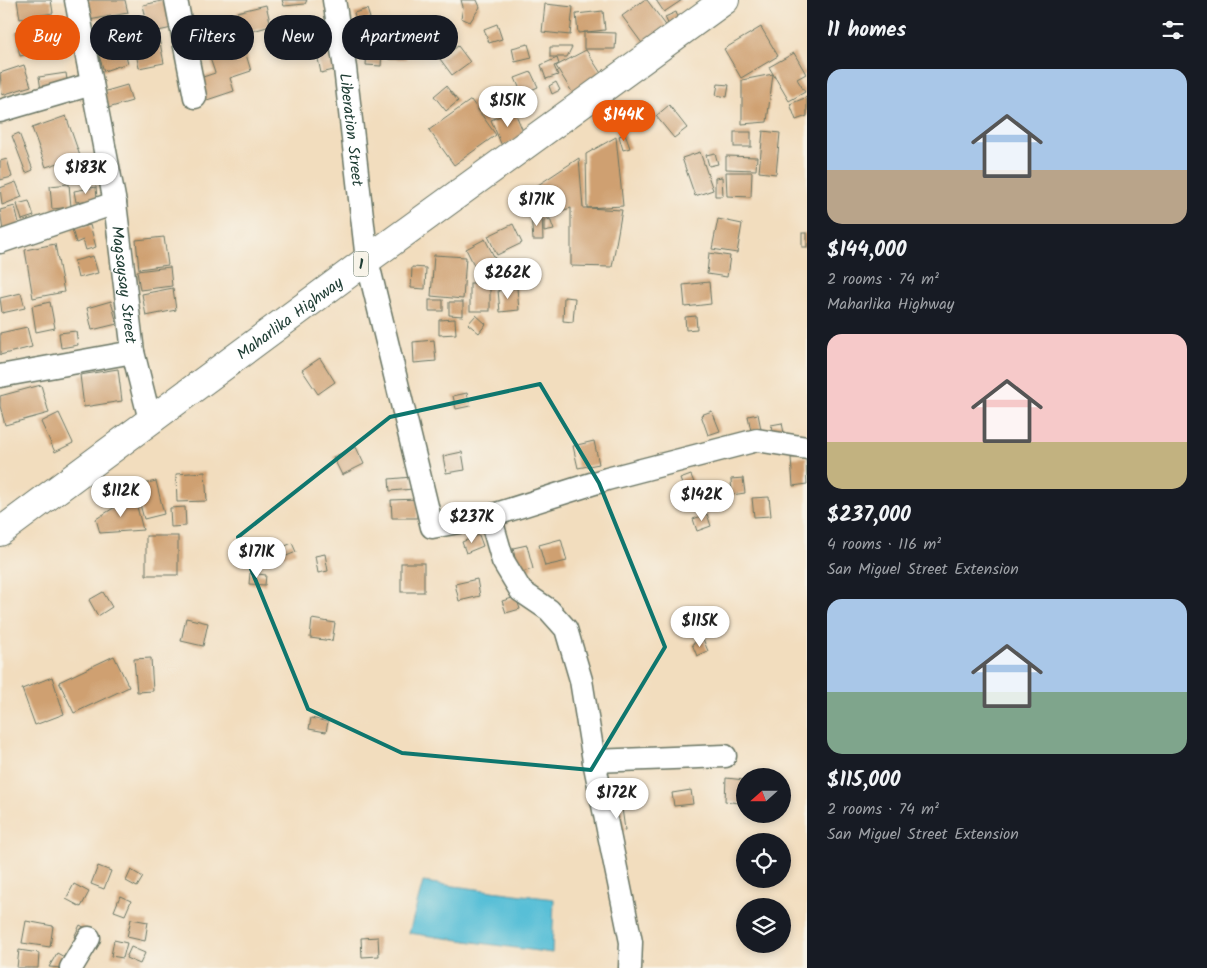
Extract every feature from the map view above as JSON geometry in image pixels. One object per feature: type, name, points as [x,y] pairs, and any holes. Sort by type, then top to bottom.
[{"type":"highway","name":"Maharlika Highway","points":[[1,524],[150,420],[725,0]]},
{"type":"street","name":"Magsaysay Street","points":[[76,0],[115,203],[133,352],[150,420]]},
{"type":"street","points":[[176,0],[194,97]]},
{"type":"street","name":"Liberation Street","points":[[334,0],[345,68],[367,260],[432,527],[490,516]]},
{"type":"street","points":[[0,111],[92,84]]},
{"type":"street","points":[[0,242],[115,203]]},
{"type":"street","points":[[0,376],[133,352]]},
{"type":"street","points":[[630,968],[631,942],[594,761],[581,680],[566,629],[549,610],[522,591],[503,561],[490,516],[607,479],[757,440],[807,448]]},
{"type":"street","points":[[594,761],[725,756]]},
{"type":"street","points":[[71,968],[89,938]]},
{"type":"highlighted area","points":[[540,384],[599,483],[665,647],[591,770],[402,753],[308,709],[238,537],[390,417]]},
{"type":"water","points":[[423,882],[554,899],[552,953],[409,933]]},
{"type":"building","points":[[17,0],[51,0],[53,13],[19,15]]},
{"type":"building","points":[[85,0],[125,0],[128,13],[90,15],[89,20]]},
{"type":"building","points":[[166,0],[171,28],[161,30],[161,15],[145,15],[143,5]]},
{"type":"building","points":[[282,0],[307,0],[305,4],[284,6]]},
{"type":"building","points":[[461,0],[477,0],[480,7],[470,22],[461,18],[463,7]]},
{"type":"building","points":[[644,0],[647,0],[668,28],[644,46],[622,16]]},
{"type":"building","points":[[656,0],[682,0],[664,12]]},
{"type":"building","points":[[545,4],[573,7],[570,35],[542,32]]},
{"type":"building","points":[[266,5],[268,15],[264,15],[264,28],[254,31],[254,15],[238,15],[237,12]]},
{"type":"building","points":[[367,9],[369,15],[355,15],[354,13]]},
{"type":"building","points":[[603,11],[605,30],[578,33],[576,14]]},
{"type":"building","points":[[676,12],[680,23],[670,28],[665,17]]},
{"type":"building","points":[[497,24],[502,39],[489,43],[484,29]]},
{"type":"building","points":[[761,27],[778,56],[741,78],[724,49]]},
{"type":"building","points":[[584,32],[616,33],[615,49],[584,49]]},
{"type":"building","points":[[528,44],[532,58],[515,62],[512,48]]},
{"type":"building","points":[[458,46],[470,62],[452,75],[441,60],[458,60]]},
{"type":"building","points":[[550,47],[572,47],[567,57],[550,57]]},
{"type":"building","points":[[161,48],[164,63],[139,68],[137,60],[161,60]]},
{"type":"building","points":[[332,50],[334,50],[338,69],[321,73],[318,60],[332,60]]},
{"type":"building","points":[[586,50],[604,78],[575,97],[556,66]]},
{"type":"building","points":[[794,53],[806,74],[797,79],[805,92],[789,101],[769,67]]},
{"type":"building","points":[[557,58],[559,64],[554,66],[558,75],[546,79],[541,65]]},
{"type":"building","points":[[100,60],[127,60],[128,63],[104,71]]},
{"type":"building","points":[[211,60],[248,60],[251,71],[230,78],[234,91],[204,101],[197,79],[215,73]]},
{"type":"building","points":[[366,60],[381,60],[381,66],[366,65]]},
{"type":"building","points":[[24,65],[31,86],[2,95],[0,73]]},
{"type":"building","points":[[531,72],[538,87],[522,94],[515,78]]},
{"type":"building","points":[[66,73],[68,86],[41,90],[39,77]]},
{"type":"building","points":[[773,74],[767,122],[742,124],[742,80]]},
{"type":"building","points":[[556,82],[560,90],[552,94],[549,86]]},
{"type":"building","points":[[718,84],[729,85],[727,97],[716,95]]},
{"type":"building","points":[[127,85],[132,101],[108,108],[103,92]]},
{"type":"building","points":[[446,86],[458,101],[446,111],[434,96]]},
{"type":"building","points":[[807,97],[807,116],[796,120],[790,104]]},
{"type":"building","points":[[511,99],[513,108],[502,112],[500,103]]},
{"type":"building","points":[[471,100],[496,135],[454,165],[429,130]]},
{"type":"building","points":[[669,105],[687,128],[674,138],[656,116]]},
{"type":"building","points":[[514,110],[525,136],[502,146],[491,120]]},
{"type":"building","points":[[66,116],[80,156],[46,167],[32,128]]},
{"type":"building","points":[[763,131],[780,133],[776,174],[759,172]]},
{"type":"building","points":[[734,132],[751,132],[751,147],[734,147]]},
{"type":"building","points":[[19,133],[33,170],[26,173],[12,136]]},
{"type":"building","points":[[625,134],[630,148],[623,150],[619,136]]},
{"type":"building","points":[[616,137],[623,206],[587,208],[586,154]]},
{"type":"building","points":[[700,152],[713,190],[695,196],[682,158]]},
{"type":"building","points":[[715,153],[718,164],[709,166],[706,155]]},
{"type":"building","points":[[726,156],[757,157],[756,170],[726,169]]},
{"type":"building","points":[[579,158],[583,208],[622,210],[612,267],[571,266],[571,208],[554,213],[535,187]]},
{"type":"building","points":[[7,159],[12,177],[0,180],[0,161]]},
{"type":"building","points":[[90,161],[92,176],[73,178],[72,163]]},
{"type":"building","points":[[726,172],[752,172],[751,197],[727,196]]},
{"type":"building","points":[[722,177],[723,196],[715,196],[715,178]]},
{"type":"building","points":[[16,182],[22,197],[2,205],[0,188]]},
{"type":"building","points":[[69,184],[71,207],[52,209],[50,186]]},
{"type":"building","points":[[96,187],[97,199],[76,202],[74,191]]},
{"type":"building","points":[[29,201],[34,216],[22,220],[17,204]]},
{"type":"building","points":[[15,206],[20,227],[3,232],[0,210]]},
{"type":"building","points":[[546,206],[553,216],[547,218],[542,209]]},
{"type":"building","points":[[531,214],[542,215],[543,240],[533,240]]},
{"type":"building","points":[[550,219],[554,230],[544,232],[544,221]]},
{"type":"building","points":[[718,219],[742,224],[737,253],[712,249]]},
{"type":"building","points":[[513,224],[522,243],[497,255],[488,236]]},
{"type":"building","points":[[90,225],[96,247],[86,250],[83,240],[76,243],[72,229]]},
{"type":"building","points":[[802,233],[807,233],[807,247],[802,247]]},
{"type":"building","points":[[164,237],[168,265],[139,269],[136,240]]},
{"type":"building","points":[[485,239],[501,270],[481,279],[466,249]]},
{"type":"building","points":[[55,244],[64,292],[33,298],[25,250]]},
{"type":"building","points":[[709,253],[730,256],[727,277],[707,274]]},
{"type":"building","points":[[434,255],[466,257],[463,299],[431,296]]},
{"type":"building","points":[[93,256],[98,273],[78,278],[74,261]]},
{"type":"building","points":[[170,267],[172,286],[140,290],[137,271]]},
{"type":"building","points":[[412,267],[426,268],[425,289],[411,288]]},
{"type":"building","points":[[709,282],[711,304],[685,307],[683,285]]},
{"type":"building","points":[[470,283],[490,283],[490,311],[470,311]]},
{"type":"building","points":[[173,288],[176,310],[146,316],[142,294]]},
{"type":"building","points":[[517,288],[519,310],[500,312],[498,290]]},
{"type":"building","points":[[21,293],[25,308],[2,313],[0,298]]},
{"type":"building","points":[[564,297],[575,298],[573,322],[563,321]]},
{"type":"building","points":[[429,300],[443,300],[443,311],[429,311]]},
{"type":"building","points":[[111,301],[117,324],[92,330],[87,308]]},
{"type":"building","points":[[50,302],[55,328],[36,332],[32,306]]},
{"type":"building","points":[[449,302],[463,302],[463,316],[449,315]]},
{"type":"building","points":[[476,315],[486,324],[479,333],[468,324]]},
{"type":"building","points":[[696,316],[697,329],[686,330],[685,317]]},
{"type":"building","points":[[455,319],[456,334],[439,335],[439,320]]},
{"type":"building","points":[[27,327],[32,347],[0,355],[0,333]]},
{"type":"building","points":[[76,331],[78,345],[61,348],[59,333]]},
{"type":"building","points":[[434,340],[436,361],[414,363],[413,342]]},
{"type":"building","points":[[320,358],[335,382],[318,394],[302,370]]},
{"type":"building","points":[[118,369],[122,401],[84,407],[80,375]]},
{"type":"building","points":[[41,385],[49,413],[5,425],[0,406],[0,396]]},
{"type":"building","points":[[467,393],[470,406],[456,409],[453,396]]},
{"type":"building","points":[[712,411],[720,431],[708,435],[701,415]]},
{"type":"building","points":[[59,413],[73,443],[55,452],[41,422]]},
{"type":"building","points":[[758,414],[761,429],[751,431],[748,416]]},
{"type":"building","points":[[782,423],[784,433],[773,436],[771,425]]},
{"type":"building","points":[[594,441],[599,464],[578,468],[573,446]]},
{"type":"building","points":[[356,447],[364,464],[342,475],[333,457]]},
{"type":"building","points":[[462,452],[465,470],[446,473],[443,456]]},
{"type":"building","points":[[806,457],[807,484],[793,486],[791,458]]},
{"type":"building","points":[[205,472],[207,501],[177,502],[176,474]]},
{"type":"building","points":[[691,475],[695,485],[684,489],[680,479]]},
{"type":"building","points":[[412,477],[413,489],[390,491],[389,479]]},
{"type":"building","points":[[743,478],[745,493],[732,495],[731,479]]},
{"type":"building","points":[[156,481],[164,514],[144,519],[135,486]]},
{"type":"building","points":[[721,488],[722,497],[711,499],[710,489]]},
{"type":"building","points":[[134,495],[143,530],[100,533],[96,519]]},
{"type":"building","points":[[769,497],[771,516],[754,517],[752,498]]},
{"type":"building","points":[[417,499],[417,518],[392,518],[391,500]]},
{"type":"building","points":[[185,507],[186,526],[171,527],[170,508]]},
{"type":"building","points":[[707,514],[711,526],[697,531],[693,519]]},
{"type":"building","points":[[479,535],[483,546],[466,553],[462,542]]},
{"type":"building","points":[[146,536],[178,536],[178,575],[146,575]]},
{"type":"building","points":[[561,539],[567,561],[545,566],[539,545]]},
{"type":"building","points":[[292,543],[296,552],[284,557],[281,548]]},
{"type":"building","points":[[527,545],[533,569],[518,573],[513,548]]},
{"type":"building","points":[[325,554],[328,571],[318,573],[315,556]]},
{"type":"building","points":[[401,563],[424,563],[424,592],[401,592]]},
{"type":"building","points":[[250,573],[266,575],[265,585],[249,584]]},
{"type":"building","points":[[477,579],[480,596],[459,601],[455,584]]},
{"type":"building","points":[[103,592],[112,607],[98,616],[89,600]]},
{"type":"building","points":[[516,597],[520,609],[506,613],[502,601]]},
{"type":"building","points":[[186,618],[208,623],[203,646],[181,641]]},
{"type":"building","points":[[312,619],[335,623],[332,641],[310,638]]},
{"type":"building","points":[[703,639],[708,651],[697,656],[692,644]]},
{"type":"building","points":[[114,656],[129,687],[74,713],[59,682]]},
{"type":"building","points":[[151,658],[153,691],[137,692],[134,659]]},
{"type":"building","points":[[52,677],[64,714],[35,725],[22,689]]},
{"type":"building","points":[[311,718],[328,722],[326,732],[309,729]]},
{"type":"building","points":[[726,778],[736,779],[736,803],[725,801]]},
{"type":"building","points":[[691,790],[693,804],[674,806],[672,793]]},
{"type":"building","points":[[622,808],[625,830],[613,832],[609,810]]},
{"type":"building","points":[[98,866],[111,871],[104,889],[91,884]]},
{"type":"building","points":[[131,870],[143,877],[137,887],[126,881]]},
{"type":"building","points":[[74,884],[89,892],[81,907],[66,899]]},
{"type":"building","points":[[120,896],[131,901],[125,915],[114,911]]},
{"type":"building","points":[[131,919],[148,922],[145,941],[127,937]]},
{"type":"building","points":[[26,921],[53,926],[50,947],[22,943]]},
{"type":"building","points":[[80,925],[89,930],[83,942],[74,937]]},
{"type":"building","points":[[378,937],[379,956],[362,957],[361,938]]},
{"type":"building","points":[[114,940],[127,943],[123,958],[111,956]]},
{"type":"building","points":[[131,947],[145,953],[140,964],[126,958]]},
{"type":"building","points":[[19,950],[39,953],[38,968],[17,968]]},
{"type":"building","points":[[57,953],[68,959],[63,968],[49,967]]}]
